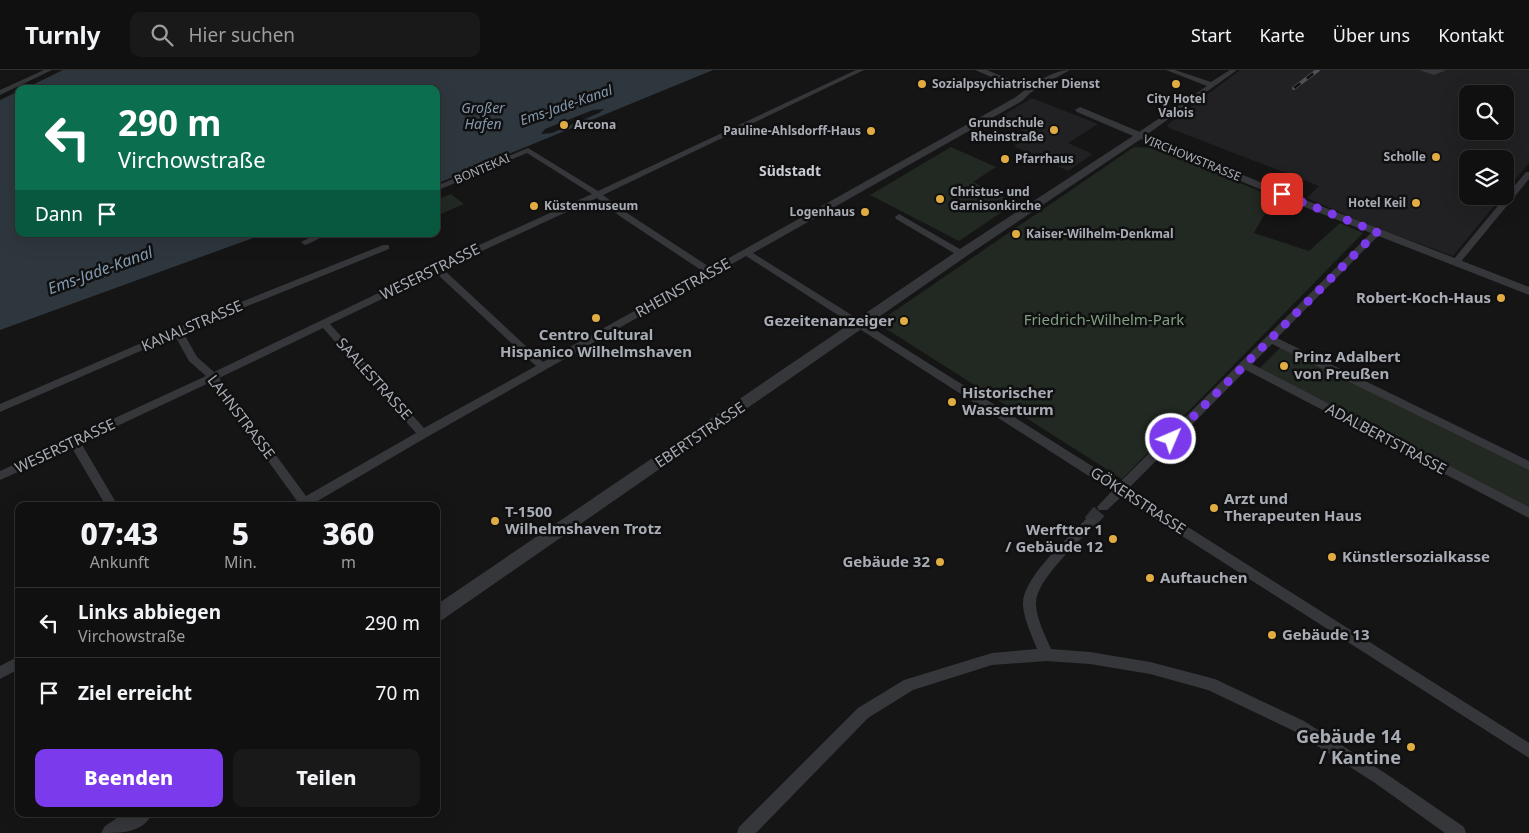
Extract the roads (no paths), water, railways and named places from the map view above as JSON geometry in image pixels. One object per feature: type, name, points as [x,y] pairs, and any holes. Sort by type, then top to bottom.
[{"type":"street","points":[[17,85],[49,70]]},
{"type":"street","name":"WESERSTRASSE","points":[[0,476],[861,70]]},
{"type":"street","points":[[979,70],[1030,90]]},
{"type":"street","name":"RHEINSTRASSE","points":[[307,502],[423,434],[1067,70]]},
{"type":"street","points":[[1169,70],[1212,86]]},
{"type":"street","name":"EBERTSTRASSE","points":[[440,613],[1054,189],[1139,136],[1234,70]]},
{"type":"street","points":[[1422,70],[1434,73],[1443,72],[1443,70]]},
{"type":"street","points":[[0,93],[15,86]]},
{"type":"street","name":"VIRCHOWSTRASSE","points":[[1080,110],[1273,191],[1529,290]]},
{"type":"street","name":"BONTEKAI","points":[[440,187],[528,150],[597,195]]},
{"type":"street","points":[[1456,262],[1525,185],[1529,174]]},
{"type":"street","points":[[1273,191],[1283,182]]},
{"type":"street","points":[[597,195],[710,272]]},
{"type":"street","points":[[898,217],[962,254]]},
{"type":"street","points":[[1103,507],[1377,232]]},
{"type":"street","points":[[304,242],[316,237]]},
{"type":"street","name":"KANALSTRASSE","points":[[0,408],[177,331],[386,247]]},
{"type":"street","name":"GÖKERSTRASSE","points":[[746,253],[861,324],[1529,751]]},
{"type":"street","points":[[437,269],[543,367]]},
{"type":"street","name":"SAALESTRASSE","points":[[324,323],[423,434]]},
{"type":"street","name":"LAHNSTRASSE","points":[[177,331],[193,359],[213,377],[300,502]]},
{"type":"street","points":[[1270,339],[1529,466]]},
{"type":"street","name":"ADALBERTSTRASSE","points":[[1244,364],[1529,513]]},
{"type":"street","points":[[74,442],[110,502]]},
{"type":"street","points":[[1046,655],[1029,603],[1030,591],[1041,576],[1090,522]]},
{"type":"street","points":[[745,833],[863,713],[909,685],[992,659],[1046,655],[1090,658],[1150,668],[1210,684],[1299,726],[1380,778],[1458,833]]},
{"type":"street","points":[[0,673],[15,664]]},
{"type":"street","points":[[112,833],[137,817]]},
{"type":"water","name":"Großer Hafen","points":[[63,70],[713,70],[440,182],[440,85],[32,85]],"holes":[[[604,109],[599,113],[552,133],[541,134],[545,129],[593,110]]]},
{"type":"water","name":"Ems-Jade-Kanal","points":[[15,93],[15,237],[256,237],[0,330],[0,100]]},
{"type":"tunnel","points":[[1090,522],[1103,507]]},
{"type":"railway","points":[[1294,88],[1318,70]]},
{"type":"place","name":"Sozialpsychiatrischer Dienst","points":[[922,84]]},
{"type":"place","name":"City Hotel Valois","points":[[1176,84]]},
{"type":"place","name":"Arcona","points":[[564,125]]},
{"type":"place","name":"Grundschule Rheinstraße","points":[[1054,130]]},
{"type":"place","name":"Pauline-Ahlsdorff-Haus","points":[[871,131]]},
{"type":"place","name":"Scholle","points":[[1436,157]]},
{"type":"place","name":"Pfarrhaus","points":[[1005,159]]},
{"type":"place","name":"Christus- und Garnisonkirche","points":[[940,199]]},
{"type":"place","name":"Hotel Keil","points":[[1416,203]]},
{"type":"place","name":"Küstenmuseum","points":[[534,206]]},
{"type":"place","name":"Logenhaus","points":[[865,212]]},
{"type":"place","name":"Kaiser-Wilhelm-Denkmal","points":[[1016,234]]},
{"type":"place","name":"Robert-Koch-Haus","points":[[1501,298]]},
{"type":"place","name":"Centro Cultural Hispanico Wilhelmshaven","points":[[596,318]]},
{"type":"place","name":"Gezeitenanzeiger","points":[[904,321]]},
{"type":"place","name":"Prinz Adalbert von Preußen","points":[[1284,366]]},
{"type":"place","name":"Historischer Wasserturm","points":[[952,402]]},
{"type":"place","name":"Arzt und Therapeuten Haus","points":[[1214,508]]},
{"type":"place","name":"T-1500 Wilhelmshaven Trotz","points":[[495,521]]},
{"type":"place","name":"Werfttor 1 / Gebäude 12","points":[[1113,539]]},
{"type":"place","name":"Künstlersozialkasse","points":[[1332,557]]},
{"type":"place","name":"Gebäude 32","points":[[940,562]]},
{"type":"place","name":"Auftauchen","points":[[1150,578]]},
{"type":"place","name":"Gebäude 13","points":[[1272,635]]},
{"type":"place","name":"Gebäude 14 / Kantine","points":[[1411,747]]},
{"type":"district","name":"Südstadt","points":[[790,171]]},
{"type":"park label","name":"Friedrich-Wilhelm-Park","points":[[1104,320]]}]
